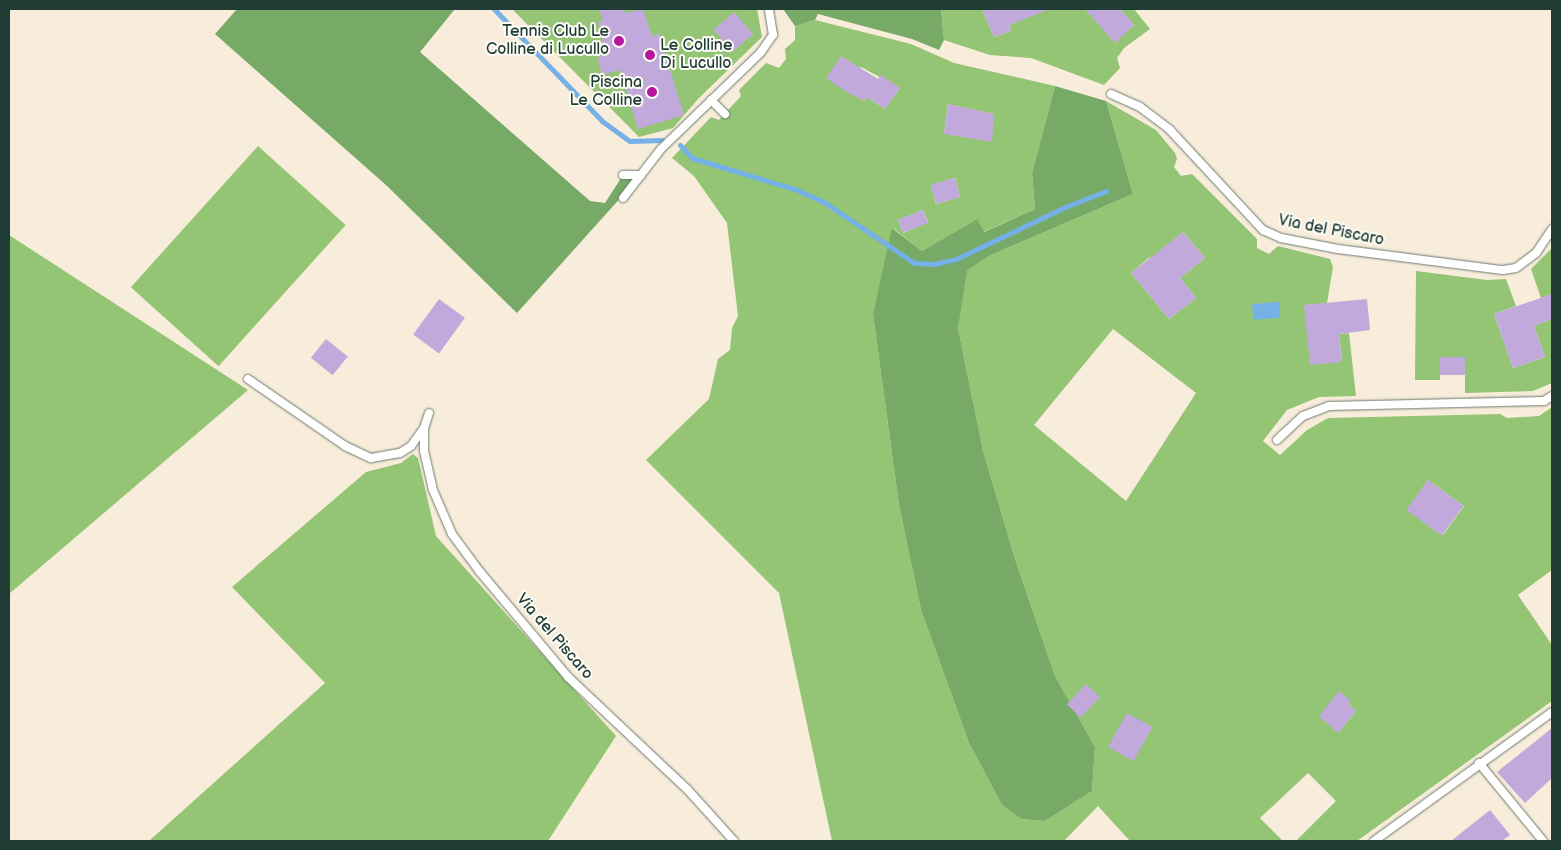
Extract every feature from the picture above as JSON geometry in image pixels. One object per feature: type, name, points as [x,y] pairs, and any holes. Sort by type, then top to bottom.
[{"type":"lane","points":[[622,198],[661,149],[760,52],[774,35],[769,9]]},
{"type":"lane","name":"Via del Piscaro","points":[[1111,94],[1140,107],[1170,130],[1263,230],[1281,238],[1338,250],[1503,270],[1516,268],[1536,253],[1552,230]]},
{"type":"lane","points":[[711,100],[725,114]]},
{"type":"lane","points":[[623,175],[641,174]]},
{"type":"lane","points":[[248,378],[345,446],[371,458],[380,459],[400,453],[411,446],[424,428]]},
{"type":"lane","points":[[1277,440],[1302,416],[1329,406],[1544,401],[1552,396]]},
{"type":"lane","name":"Via del Piscaro","points":[[429,413],[424,428],[424,451],[433,490],[452,534],[480,572],[568,677],[687,789],[734,841]]},
{"type":"lane","points":[[1374,841],[1552,712]]},
{"type":"lane","points":[[1479,764],[1543,841]]},
{"type":"green space","points":[[237,9],[455,9],[420,52],[590,201],[605,203],[623,175],[641,175],[517,313],[386,185],[215,34]]},
{"type":"green space","name":"Le Colline Di Lucullo","points":[[512,9],[757,9],[762,37],[699,98],[673,128],[639,137]]},
{"type":"green space","points":[[783,9],[941,9],[944,40],[939,50],[912,39],[818,14],[815,20],[795,26]]},
{"type":"green space","points":[[941,9],[982,9],[994,37],[1011,31],[1009,25],[1047,9],[1085,9],[1115,42],[1134,25],[1120,9],[1134,9],[1150,29],[1124,48],[1117,58],[1120,68],[1104,85],[1031,58],[990,55],[944,40]]},
{"type":"green space","points":[[815,20],[911,44],[954,63],[1055,86],[1032,173],[1035,209],[983,232],[977,219],[922,251],[893,228],[873,314],[899,505],[921,610],[969,743],[1002,805],[1021,819],[1045,821],[1092,791],[1095,747],[1055,676],[1015,559],[983,451],[958,328],[959,306],[966,270],[991,255],[1133,194],[1106,101],[1156,130],[1175,153],[1177,159],[1174,167],[1181,176],[1192,174],[1257,239],[1257,248],[1269,254],[1278,246],[1330,259],[1333,267],[1327,303],[1305,305],[1342,361],[1339,334],[1349,333],[1356,396],[1319,397],[1287,410],[1263,441],[1280,455],[1307,430],[1328,418],[1500,414],[1507,418],[1539,416],[1552,407],[1552,570],[1518,595],[1552,645],[1552,701],[1357,841],[1296,841],[1336,801],[1308,773],[1260,818],[1283,841],[1130,841],[1098,806],[1064,841],[832,841],[779,593],[646,460],[709,399],[718,359],[730,350],[732,328],[738,316],[727,223],[694,176],[672,158],[711,117],[719,120],[741,96],[739,90],[766,63],[779,68],[786,59],[785,49],[795,40],[795,26]],"holes":[[[861,67],[900,88],[885,109],[867,97],[864,101],[847,89]],[[948,104],[994,114],[944,134]],[[955,178],[960,197],[936,204],[931,185]],[[923,210],[928,222],[903,233],[898,220]],[[1183,232],[1205,258],[1180,278],[1196,298],[1169,319],[1131,273],[1150,257],[1155,262],[1161,250]],[[1113,329],[1196,393],[1126,501],[1034,425]],[[1428,480],[1464,506],[1443,535],[1407,510]],[[1339,692],[1350,701],[1348,704],[1356,711],[1338,733]]]},
{"type":"green space","points":[[1055,86],[1106,101],[1133,194],[991,255],[967,270],[958,328],[983,451],[1015,559],[1055,676],[1095,747],[1092,791],[1045,821],[1021,819],[1002,805],[969,743],[921,610],[899,505],[873,314],[892,228],[922,251],[977,219],[984,232],[1035,209],[1032,173]]},
{"type":"green space","points":[[258,146],[346,225],[219,366],[131,287]]},
{"type":"green space","points":[[9,235],[248,390],[9,594]]},
{"type":"green space","points":[[1551,249],[1552,294],[1541,298],[1531,269]]},
{"type":"green space","points":[[1416,271],[1487,280],[1506,279],[1516,306],[1494,314],[1513,368],[1545,357],[1534,326],[1552,319],[1552,383],[1533,391],[1465,393],[1465,358],[1440,358],[1440,380],[1415,380]]},
{"type":"green space","points":[[413,454],[418,458],[436,536],[616,736],[548,841],[149,841],[325,683],[232,587],[366,472],[401,463]]},
{"type":"water","points":[[1279,302],[1280,318],[1253,320],[1252,304]]},
{"type":"building","name":"Piscina Le Colline","points":[[599,9],[624,9],[625,13],[643,9],[652,36],[659,34],[684,115],[638,129],[620,70],[602,75],[597,58],[602,56],[598,42],[604,41],[598,22],[603,20]]},
{"type":"building","points":[[982,9],[1048,10],[1009,25],[1011,31],[994,37]]},
{"type":"building","points":[[1085,9],[1120,9],[1134,25],[1115,43]]},
{"type":"building","points":[[734,12],[753,34],[733,52],[714,30]]},
{"type":"building","points":[[841,56],[878,79],[881,75],[900,88],[885,109],[867,97],[864,101],[826,78]]},
{"type":"building","points":[[948,104],[994,114],[992,142],[944,134]]},
{"type":"building","points":[[955,178],[960,197],[936,204],[931,184]]},
{"type":"building","points":[[923,210],[928,223],[903,233],[898,220]]},
{"type":"building","points":[[1183,232],[1205,258],[1180,278],[1196,298],[1169,319],[1131,273]]},
{"type":"building","points":[[1552,294],[1552,319],[1534,326],[1545,357],[1513,368],[1494,314]]},
{"type":"building","points":[[439,299],[465,318],[439,353],[413,335]]},
{"type":"building","points":[[1367,299],[1370,330],[1339,334],[1342,362],[1310,365],[1304,305]]},
{"type":"building","points":[[326,339],[348,357],[333,375],[311,358]]},
{"type":"building","points":[[1440,357],[1465,357],[1465,375],[1440,375]]},
{"type":"building","points":[[1428,480],[1464,506],[1442,536],[1406,510]]},
{"type":"building","points":[[1086,684],[1100,697],[1081,717],[1067,704]]},
{"type":"building","points":[[1339,691],[1351,701],[1348,704],[1356,711],[1338,733],[1319,716]]},
{"type":"building","points":[[1127,713],[1152,727],[1133,761],[1108,747]]},
{"type":"building","points":[[1552,728],[1552,778],[1525,803],[1497,772]]},
{"type":"building","points":[[1490,810],[1510,835],[1502,841],[1451,841]]},
{"type":"waterway","points":[[494,9],[602,121],[630,141],[662,140]]},
{"type":"waterway","points":[[680,145],[692,158],[797,190],[824,202],[914,263],[934,264],[956,259],[1065,207],[1106,191]]},
{"type":"place","name":"Tennis Club Le Colline di Lucullo","points":[[619,41]]},
{"type":"place","name":"Le Colline Di Lucullo","points":[[650,55]]},
{"type":"place","name":"Piscina Le Colline","points":[[652,92]]}]
